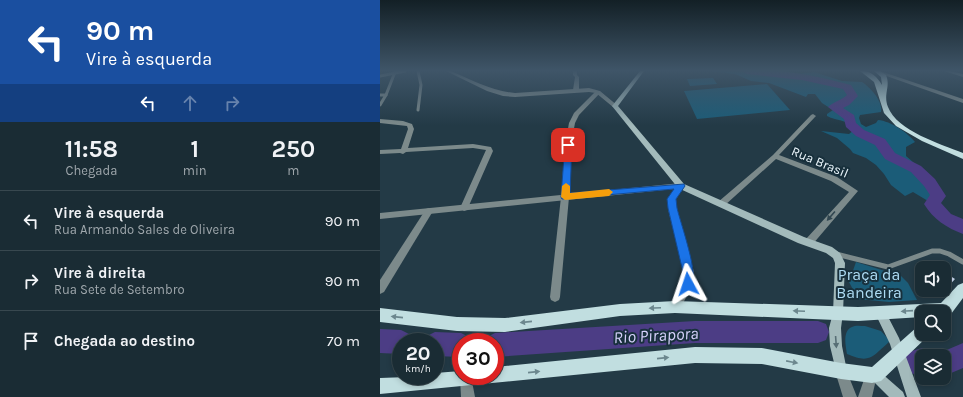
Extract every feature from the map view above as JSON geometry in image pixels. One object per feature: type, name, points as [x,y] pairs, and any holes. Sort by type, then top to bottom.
[{"type":"main road","points":[[628,90],[615,106],[681,186],[828,250],[835,255],[840,263],[836,346],[841,371]]},
{"type":"main road","points":[[881,90],[887,113],[893,120],[904,128],[963,156]]},
{"type":"main road","points":[[883,94],[884,90]]},
{"type":"main road","points":[[949,305],[963,289]]},
{"type":"main road","points":[[380,315],[457,324],[505,325],[620,310],[675,307],[858,314],[915,311]]},
{"type":"main road","points":[[880,313],[899,354],[914,397]]},
{"type":"main road","points":[[873,375],[915,339]]},
{"type":"main road","points":[[504,375],[694,355],[762,356],[841,371],[873,375],[898,397]]},
{"type":"main road","points":[[380,386],[452,379]]},
{"type":"street","points":[[488,90],[503,94],[515,95],[576,90],[598,92],[615,106]]},
{"type":"street","points":[[931,90],[963,101]]},
{"type":"street","points":[[555,297],[565,197],[568,145],[572,123],[576,114],[598,92]]},
{"type":"street","points":[[721,204],[775,156],[812,116]]},
{"type":"street","points":[[380,121],[403,123],[410,126],[411,129],[403,152]]},
{"type":"street","points":[[380,152],[403,152],[473,146],[489,148],[490,151],[464,208]]},
{"type":"street","name":"Rua Brasil","points":[[775,156],[834,179],[854,191],[809,242]]},
{"type":"street","points":[[380,216],[681,186]]},
{"type":"street","points":[[675,307],[688,284],[688,272],[672,208],[672,199],[681,186]]},
{"type":"street","points":[[380,289],[429,211]]},
{"type":"street","points":[[841,371],[850,397]]},
{"type":"street","points":[[866,397],[873,375]]},
{"type":"street","points":[[467,385],[468,397]]},
{"type":"lane","points":[[380,105],[388,90]]},
{"type":"lane","points":[[418,110],[420,90]]},
{"type":"lane","points":[[380,95],[386,95]]},
{"type":"lane","points":[[835,255],[888,267],[932,251],[940,251],[963,262]]},
{"type":"green space","points":[[772,90],[790,110],[697,119],[684,91]]},
{"type":"green space","points":[[786,90],[871,90],[878,99],[881,112],[860,115],[859,118],[861,124],[866,127],[876,123],[878,120],[904,131],[915,142],[906,147],[906,156],[926,177],[942,201],[939,203],[928,201],[913,192],[905,196],[891,185],[876,165],[866,158],[853,153],[837,138],[821,131],[849,134],[854,130],[853,127],[847,122],[827,116],[827,114],[833,110],[822,103],[815,94],[808,94],[806,97]]},
{"type":"green space","name":"Praça da Bandeira","points":[[856,262],[901,276],[908,283],[917,300],[889,302],[858,299],[849,282]]},
{"type":"green space","points":[[853,326],[865,326],[881,331],[890,341],[875,355],[870,357],[861,358],[847,354],[845,339],[847,332]]},
{"type":"building","points":[[951,276],[955,279],[951,283]]},
{"type":"waterway","points":[[849,90],[853,96],[845,103],[834,107],[850,118],[850,124],[860,133],[880,142],[890,156],[916,169],[930,183],[938,196],[932,204],[945,218],[963,227]]},
{"type":"waterway","name":"Rio Pirapora","points":[[504,344],[695,332],[818,332]]},
{"type":"waterway","name":"Rio Pirapora","points":[[380,341],[392,342]]},
{"type":"waterway","name":"Rio Pirapora","points":[[444,344],[452,345]]},
{"type":"waterway","name":"Rio Pirapora","points":[[951,361],[963,355]]},
{"type":"slow traffic","points":[[566,186],[565,197],[609,192]]},
{"type":"route","points":[[568,145],[565,197],[681,186],[674,194],[672,199],[672,208],[688,272],[688,284]]}]
